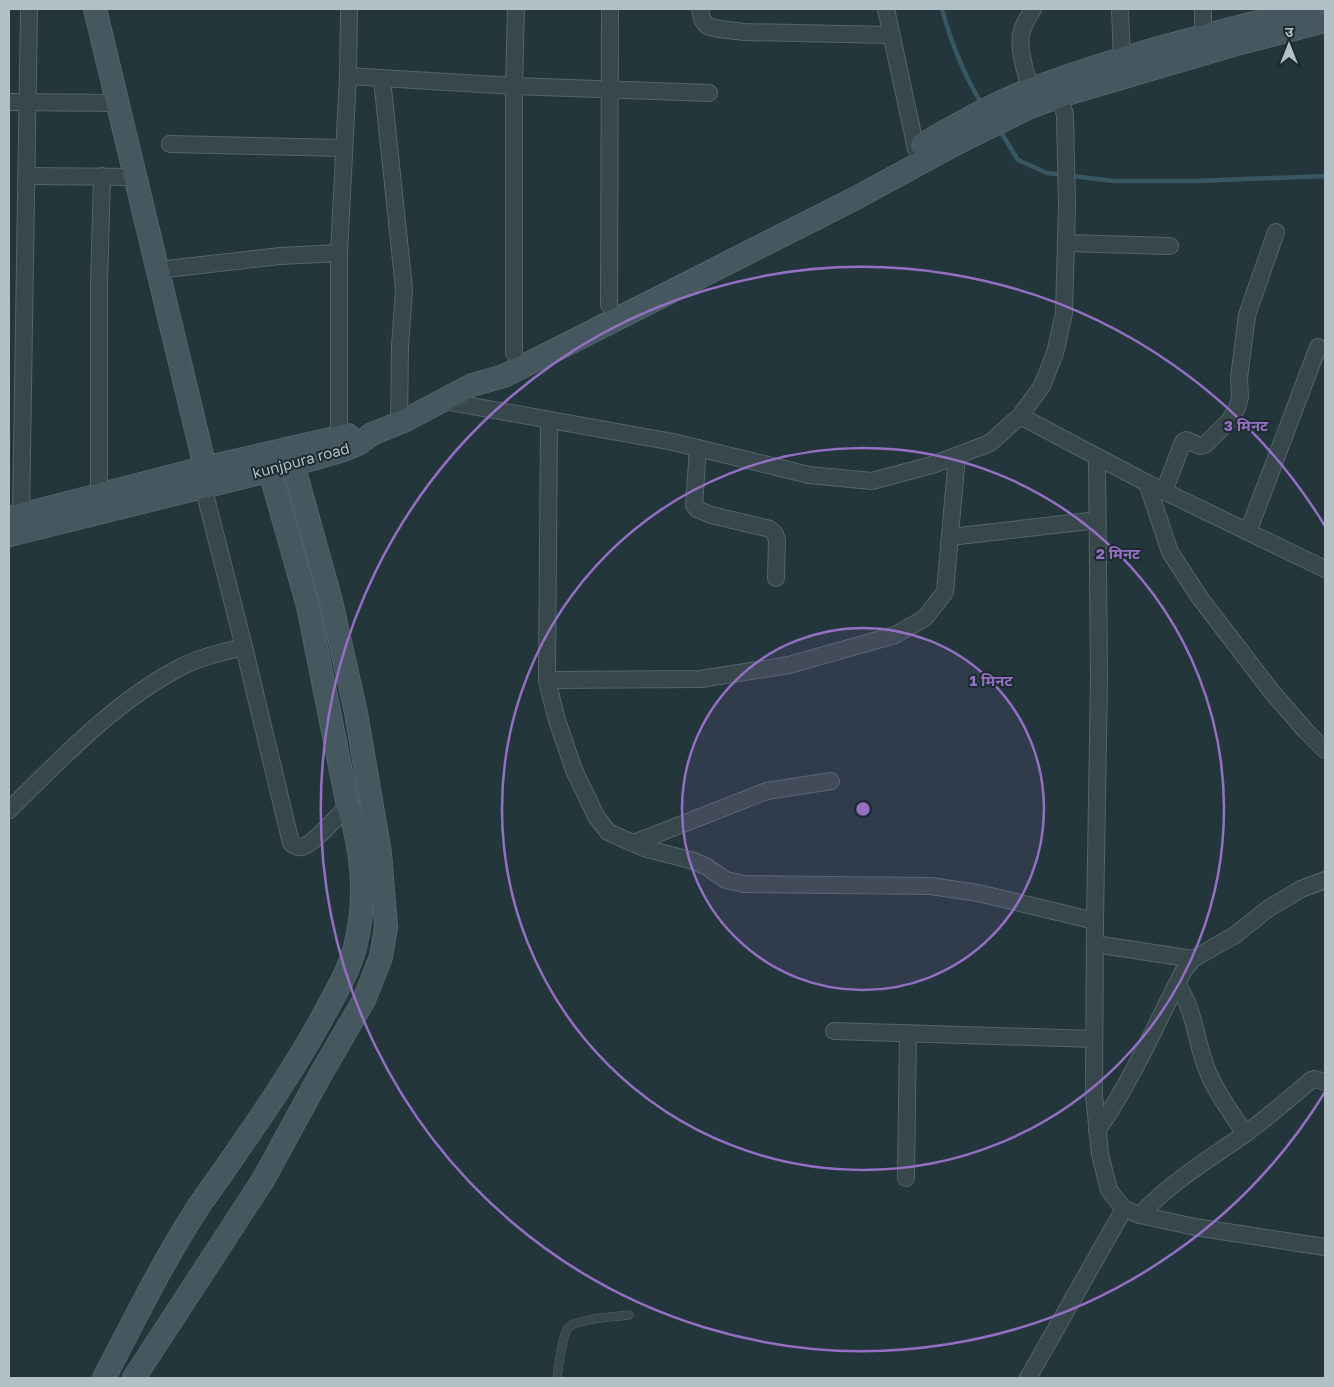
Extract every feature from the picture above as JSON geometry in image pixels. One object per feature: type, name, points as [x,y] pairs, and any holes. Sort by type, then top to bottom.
[{"type":"street","points":[[15,516],[16,298],[26,176],[29,9]]},
{"type":"street","points":[[95,9],[136,176],[204,476],[291,843],[295,846],[303,846],[312,841],[348,806]]},
{"type":"street","points":[[339,436],[339,253],[348,76],[349,9]]},
{"type":"street","points":[[514,353],[514,86],[516,9]]},
{"type":"street","points":[[609,305],[610,9]]},
{"type":"street","points":[[700,9],[702,20],[707,26],[719,30],[891,35]]},
{"type":"street","points":[[886,9],[916,148]]},
{"type":"street","points":[[1030,98],[1023,64],[1021,42],[1022,30],[1033,9]]},
{"type":"street","points":[[1120,9],[1122,60]]},
{"type":"street","points":[[1203,9],[1203,37]]},
{"type":"street","points":[[1060,97],[1122,60],[1203,37],[1311,15]]},
{"type":"street","points":[[372,434],[400,423],[472,385],[504,376],[854,199],[954,135],[1030,98],[1060,97],[1233,46],[1311,15]]},
{"type":"street","points":[[348,76],[514,86],[709,92]]},
{"type":"street","points":[[382,79],[404,289],[399,394],[400,423]]},
{"type":"street","points":[[444,401],[673,442],[809,475],[872,481],[932,465],[990,443],[1020,416],[1042,386],[1055,353],[1064,313],[1067,205],[1060,97]]},
{"type":"street","points":[[9,102],[118,102]]},
{"type":"street","points":[[472,385],[486,371],[514,353],[847,186],[916,148],[954,135]]},
{"type":"street","points":[[170,144],[344,148]]},
{"type":"street","points":[[26,176],[136,176]]},
{"type":"street","points":[[99,495],[99,287],[102,176]]},
{"type":"street","points":[[1164,491],[1183,442],[1186,440],[1200,446],[1205,445],[1230,420],[1237,408],[1240,397],[1239,378],[1247,315],[1276,232]]},
{"type":"street","points":[[1067,243],[1170,246]]},
{"type":"street","points":[[158,270],[280,256],[339,253]]},
{"type":"street","points":[[1248,532],[1318,347]]},
{"type":"street","points":[[1020,416],[1147,483],[1325,569]]},
{"type":"street","points":[[549,420],[548,680],[556,717],[574,770],[596,816],[608,832],[644,848],[701,864],[731,882],[744,884],[931,886],[955,889],[1095,921]]},
{"type":"street","name":"kunjpura road","points":[[15,516],[99,495],[204,476],[290,456],[358,444],[372,434]]},
{"type":"street","name":"kunjpura road","points":[[290,456],[339,436],[372,434]]},
{"type":"street","points":[[698,448],[694,505],[697,509],[711,515],[770,529],[775,534],[777,540],[776,578]]},
{"type":"street","points":[[134,1378],[263,1180],[364,1000],[381,957],[386,927],[380,853],[356,713],[331,601],[290,456]]},
{"type":"street","points":[[548,680],[701,679],[789,665],[895,635],[925,618],[945,592],[957,456]]},
{"type":"street","points":[[1098,457],[1094,1095],[1100,1154],[1110,1190],[1124,1209],[1140,1215],[1195,1227],[1325,1247]]},
{"type":"street","points":[[104,1378],[194,1212],[272,1101],[316,1028],[342,980],[355,949],[361,918],[362,878],[353,821],[348,806],[308,606],[267,462]]},
{"type":"street","name":"kunjpura road","points":[[9,535],[204,476]]},
{"type":"street","points":[[1147,483],[1170,552],[1200,598],[1272,692],[1325,750]]},
{"type":"street","points":[[950,537],[1098,520]]},
{"type":"street","points":[[9,810],[110,714],[150,685],[180,668],[210,655],[244,647]]},
{"type":"street","points":[[634,843],[767,791],[831,780]]},
{"type":"street","points":[[1098,1131],[1134,1074],[1184,970],[1193,959],[1235,935],[1269,908],[1301,889],[1325,880]]},
{"type":"street","points":[[1095,944],[1193,959]]},
{"type":"street","points":[[1177,984],[1185,996],[1192,1013],[1207,1070],[1245,1134]]},
{"type":"street","points":[[834,1031],[1094,1039]]},
{"type":"street","points":[[906,1178],[908,1033]]},
{"type":"street","points":[[1140,1215],[1182,1176],[1245,1134],[1310,1080],[1315,1079],[1325,1082]]},
{"type":"street","points":[[1028,1378],[1124,1209]]},
{"type":"lane","points":[[557,1378],[565,1336],[569,1327],[579,1322],[629,1315]]},
{"type":"waterway","points":[[942,9],[958,58],[982,104]]},
{"type":"waterway","points":[[999,129],[1018,160],[1047,173],[1114,181],[1196,181],[1325,176]]}]
